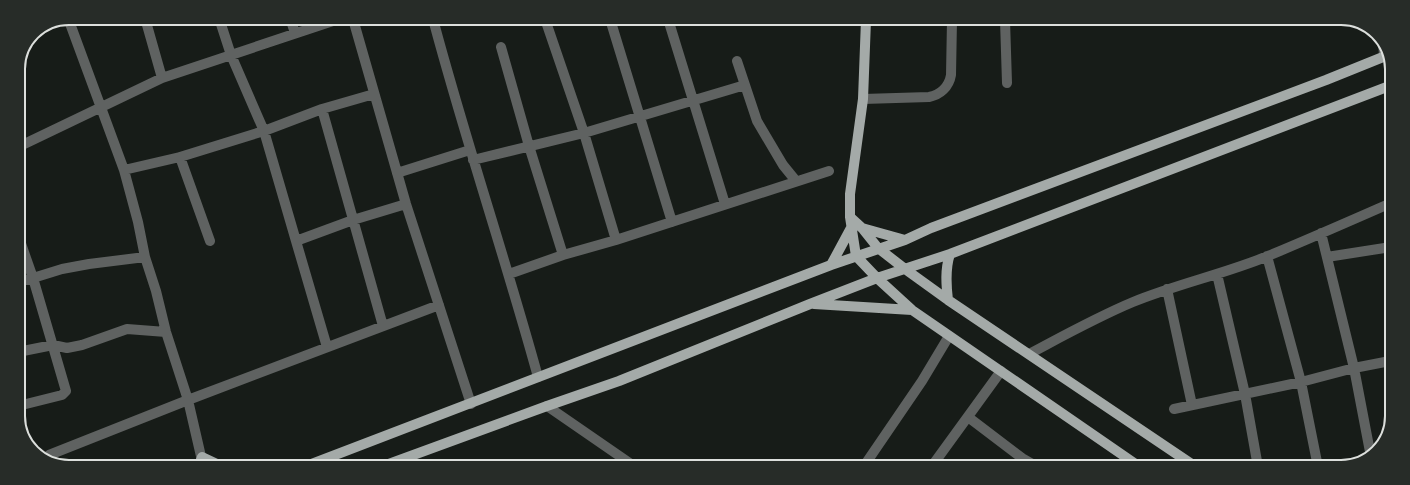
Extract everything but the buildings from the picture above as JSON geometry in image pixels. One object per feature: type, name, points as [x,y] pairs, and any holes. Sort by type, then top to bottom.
[{"type":"main road","points":[[866,25],[863,99],[851,182],[850,217],[856,256],[877,278],[912,310],[1130,460]]},
{"type":"main road","points":[[323,460],[831,265],[905,240],[939,225],[1383,57]]},
{"type":"main road","points":[[400,460],[546,406],[619,381],[877,278],[950,254],[1385,88]]},
{"type":"main road","points":[[850,217],[862,228],[878,248],[905,269],[948,300],[1186,460]]},
{"type":"main road","points":[[831,265],[851,228]]},
{"type":"main road","points":[[862,228],[905,240]]},
{"type":"main road","points":[[948,300],[946,272],[950,254]]},
{"type":"main road","points":[[810,304],[912,310]]},
{"type":"street","points":[[71,25],[124,170],[138,222],[145,257],[156,291],[166,332],[188,400],[201,460]]},
{"type":"street","points":[[147,25],[162,78]]},
{"type":"street","points":[[221,25],[231,55],[264,131],[327,347]]},
{"type":"street","points":[[292,25],[295,33]]},
{"type":"street","points":[[25,144],[162,78],[318,25]]},
{"type":"street","points":[[355,25],[406,204],[471,404]]},
{"type":"street","points":[[435,25],[470,150],[509,274],[538,377]]},
{"type":"street","points":[[547,25],[584,133],[616,240]]},
{"type":"street","points":[[612,25],[672,222]]},
{"type":"street","points":[[670,25],[725,204]]},
{"type":"street","points":[[863,99],[929,97],[935,96],[942,91],[950,82],[951,76],[952,25]]},
{"type":"street","points":[[1005,25],[1007,83]]},
{"type":"street","points":[[501,47],[528,146],[563,255]]},
{"type":"street","points":[[737,61],[758,122],[783,165],[796,181]]},
{"type":"street","points":[[473,160],[584,133],[745,85]]},
{"type":"street","points":[[124,170],[180,157],[264,131],[322,109],[374,94]]},
{"type":"street","points":[[322,109],[384,326]]},
{"type":"street","points":[[397,173],[470,150]]},
{"type":"street","points":[[180,157],[210,241]]},
{"type":"street","points":[[509,274],[563,255],[616,240],[829,171]]},
{"type":"street","points":[[296,241],[353,220],[406,204]]},
{"type":"street","points":[[1030,354],[1102,315],[1167,289],[1217,274],[1268,256],[1385,206]]},
{"type":"street","points":[[1321,233],[1354,368],[1370,449]]},
{"type":"street","points":[[1327,257],[1385,247]]},
{"type":"street","points":[[25,255],[66,391],[62,395],[25,404]]},
{"type":"street","points":[[1268,256],[1301,382],[1317,460]]},
{"type":"street","points":[[25,280],[62,269],[145,257]]},
{"type":"street","points":[[1217,274],[1245,394],[1257,460]]},
{"type":"street","points":[[1167,289],[1192,405]]},
{"type":"street","points":[[52,457],[188,400],[439,305]]},
{"type":"street","points":[[25,351],[53,345],[67,348],[82,345],[128,329],[166,332]]},
{"type":"street","points":[[868,460],[922,381],[949,336]]},
{"type":"street","points":[[1174,409],[1301,382],[1354,368],[1385,362]]},
{"type":"street","points":[[936,460],[1001,371]]},
{"type":"street","points":[[546,406],[625,460]]},
{"type":"street","points":[[968,417],[1017,460]]}]
